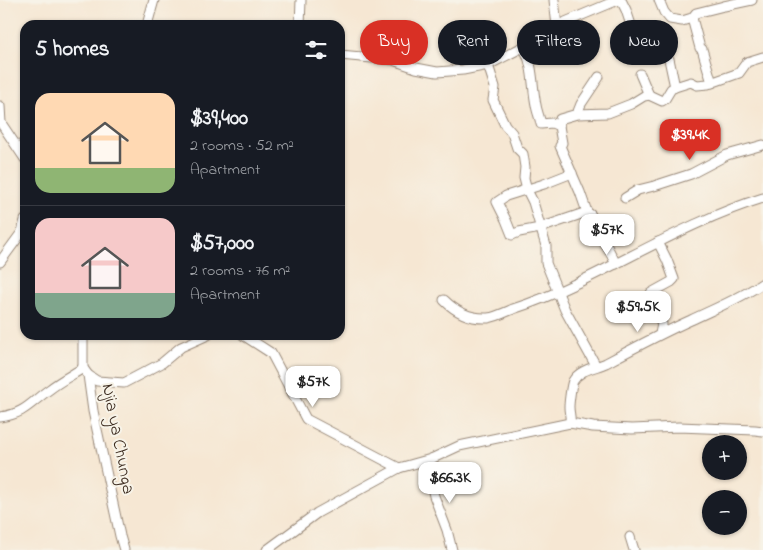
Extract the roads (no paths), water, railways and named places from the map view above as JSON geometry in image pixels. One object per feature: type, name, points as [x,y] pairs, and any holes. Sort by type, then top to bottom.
[{"type":"street","points":[[148,20],[154,0]]},
{"type":"street","points":[[300,20],[301,0]]},
{"type":"street","points":[[554,0],[556,20]]},
{"type":"street","points":[[571,20],[618,0]]},
{"type":"street","points":[[621,0],[634,34],[655,44],[665,52],[669,59],[675,87]]},
{"type":"street","points":[[660,0],[664,12],[670,19],[682,21],[692,18],[696,13],[752,0]]},
{"type":"street","points":[[692,18],[712,83]]},
{"type":"street","points":[[345,55],[393,60],[416,68],[437,72],[463,70],[488,65],[495,87],[493,100],[505,125],[512,133],[516,148],[523,154],[524,178],[546,246],[546,263],[565,310],[596,366]]},
{"type":"street","points":[[616,264],[591,215],[587,212],[560,146],[562,143],[559,126],[560,119],[577,114],[608,113],[649,95],[662,101],[675,87],[691,82],[697,85],[712,83],[739,73],[747,62],[763,57]]},
{"type":"street","points":[[530,65],[536,106],[542,124],[552,123],[559,126]]},
{"type":"street","points":[[640,74],[649,95]]},
{"type":"street","points":[[577,114],[581,104],[599,77]]},
{"type":"street","points":[[0,106],[2,123],[20,151]]},
{"type":"street","points":[[625,198],[638,190],[691,174],[727,155],[763,145]]},
{"type":"street","points":[[572,173],[506,196],[497,202],[512,235],[540,228],[587,212]]},
{"type":"street","points":[[444,300],[459,313],[488,318],[558,292],[658,242],[740,205],[763,198]]},
{"type":"street","points":[[0,262],[20,235]]},
{"type":"street","points":[[658,242],[674,279],[651,293],[650,298],[662,324],[660,334]]},
{"type":"street","points":[[570,422],[570,391],[574,380],[583,372],[601,365],[660,334],[749,292],[763,283]]},
{"type":"street","name":"Njia ya Chunga","points":[[83,340],[85,372],[124,550]]},
{"type":"street","points":[[0,417],[22,411],[50,389],[85,372],[97,381],[124,384],[162,363],[181,347],[197,340]]},
{"type":"street","points":[[251,340],[271,353],[306,419],[399,468]]},
{"type":"street","points":[[267,550],[317,513],[399,468],[431,459],[459,446],[570,422],[632,429],[679,427],[763,431]]},
{"type":"street","points":[[431,459],[428,470],[434,496],[448,530],[452,550]]},
{"type":"street","points":[[630,537],[634,550]]}]
